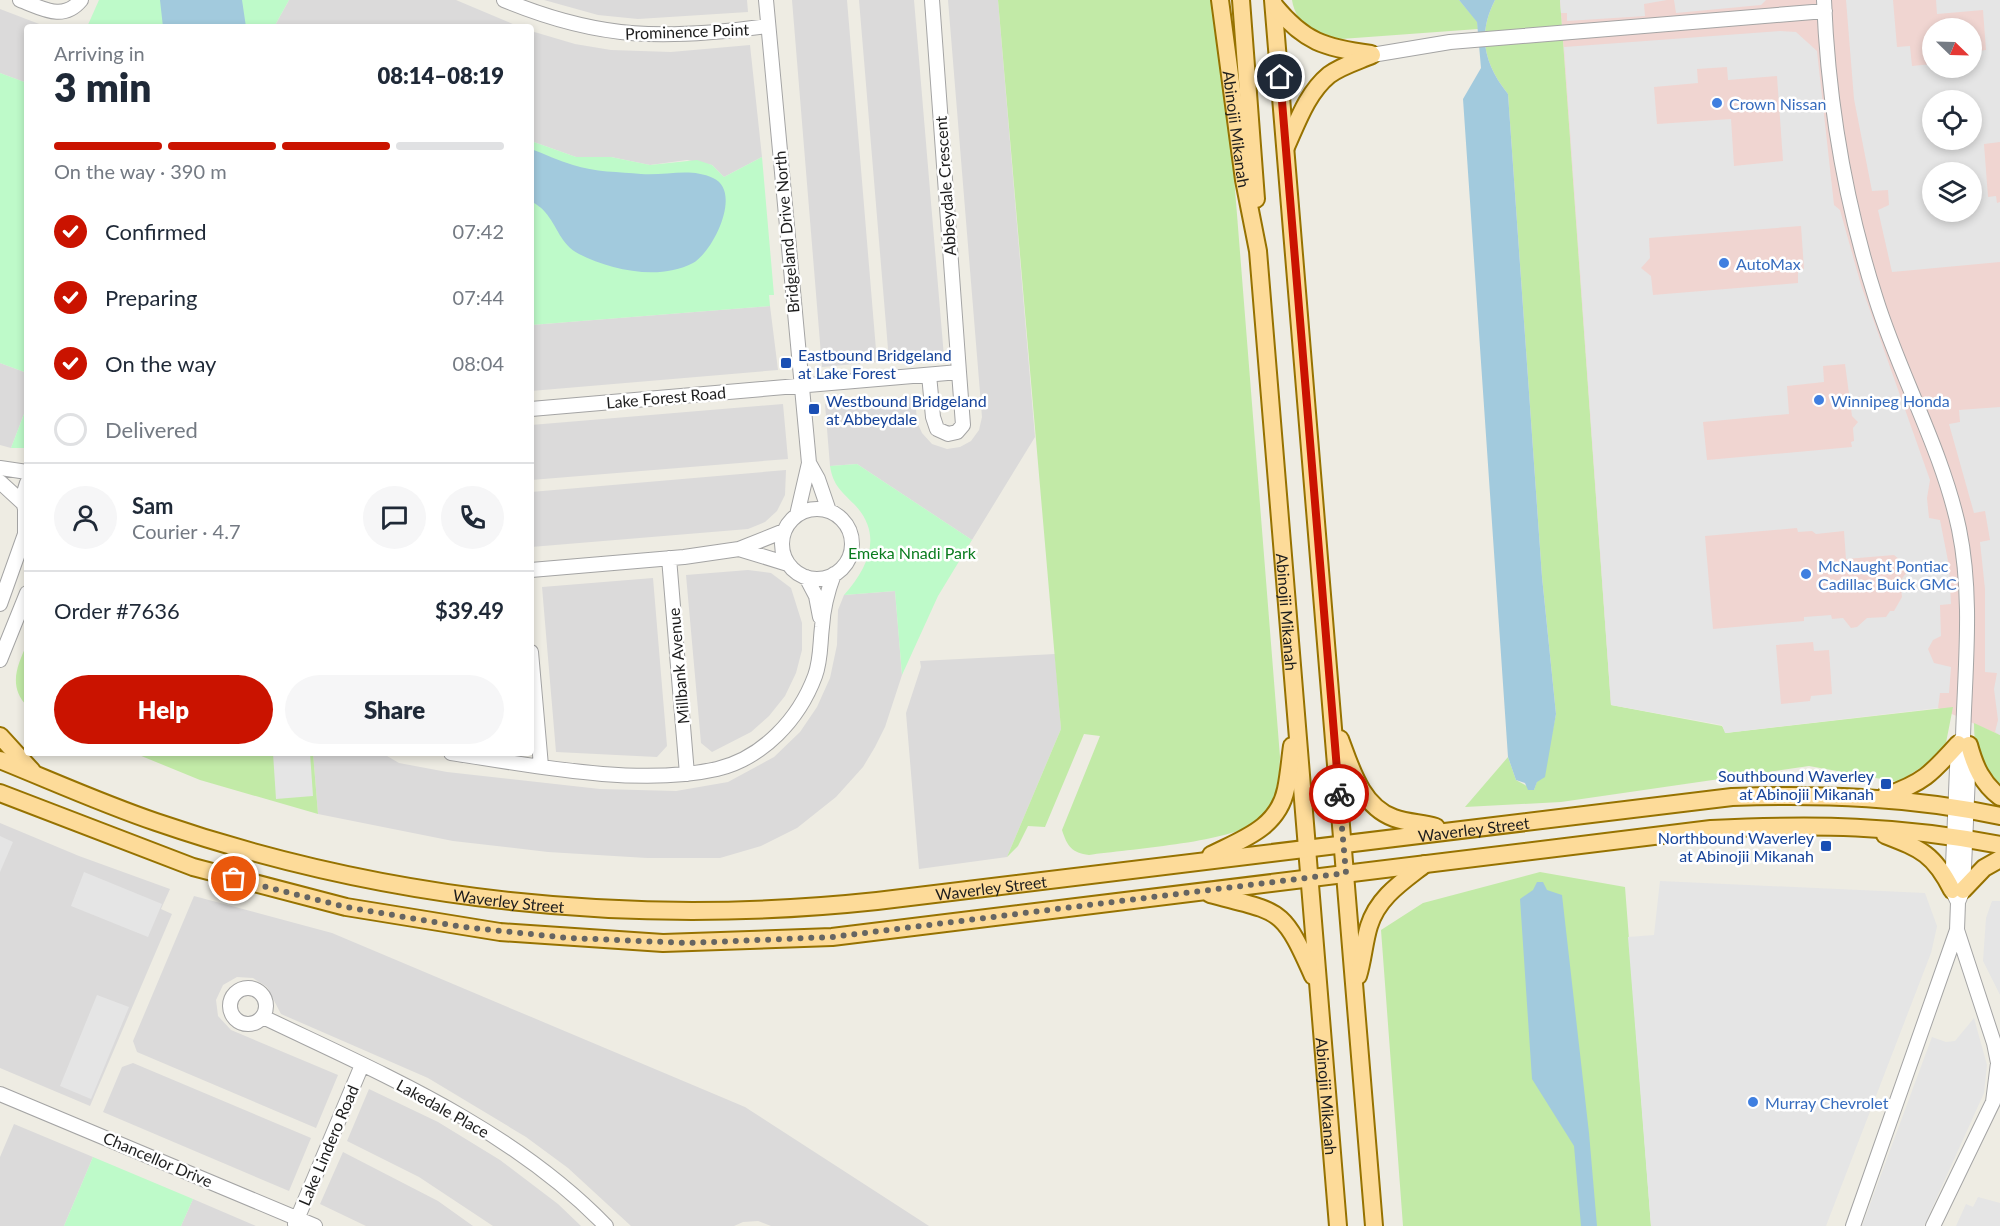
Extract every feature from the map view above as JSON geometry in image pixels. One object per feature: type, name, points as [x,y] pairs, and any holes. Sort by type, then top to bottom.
[{"type":"main road","name":"Abinojii Mikanah","points":[[1220,0],[1244,180],[1258,251],[1338,1226]]},
{"type":"main road","points":[[1240,0],[1258,251]]},
{"type":"main road","points":[[1273,3],[1287,22],[1314,42],[1338,50],[1372,55]]},
{"type":"main road","points":[[1273,3],[1374,1226]]},
{"type":"main road","points":[[1285,148],[1307,103],[1324,81],[1340,69],[1372,55]]},
{"type":"main road","points":[[1199,861],[1257,833],[1277,811],[1286,791],[1297,722]]},
{"type":"main road","points":[[1333,722],[1357,782],[1378,810],[1398,819],[1446,830]]},
{"type":"main road","points":[[0,736],[34,774]]},
{"type":"main road","points":[[1880,798],[1914,786],[1930,776],[1964,742],[1974,766],[1988,788],[2000,797]]},
{"type":"main road","name":"Waverley Street","points":[[0,760],[157,822],[312,867],[440,893],[576,908],[661,912],[799,909],[1732,796],[1795,795],[1880,798],[1961,808],[2000,816]]},
{"type":"main road","name":"Waverley Street","points":[[1,794],[154,853],[266,888],[406,918],[554,937],[680,943],[809,938],[1711,829],[1800,824],[1862,826],[2000,845]]},
{"type":"main road","points":[[1862,826],[1928,854],[1941,868],[1958,894],[1984,868],[2000,859]]},
{"type":"main road","points":[[1355,989],[1375,912],[1393,889],[1425,864]]},
{"type":"main road","points":[[1202,892],[1256,905],[1280,917],[1293,930],[1319,990]]},
{"type":"street","points":[[20,0],[54,12],[65,13],[74,9],[81,0]]},
{"type":"street","name":"Prominence Point","points":[[504,0],[565,23],[624,34],[667,34],[768,27]]},
{"type":"street","name":"Bridgeland Drive North","points":[[766,0],[800,386],[809,463],[797,515]]},
{"type":"street","name":"Abbeydale Crescent","points":[[929,375],[937,429],[948,434],[957,432],[963,425],[932,0]]},
{"type":"street","points":[[1372,55],[1450,42],[1824,6],[1836,138],[1876,299],[1933,448],[1959,528],[1966,578],[1968,625],[1957,930],[1853,1226]]},
{"type":"street","points":[[800,386],[959,372]]},
{"type":"street","name":"Lake Forest Road","points":[[534,409],[800,386]]},
{"type":"street","name":"Bridgeland Drive North","points":[[809,463],[818,479],[828,511]]},
{"type":"street","points":[[0,468],[24,472]]},
{"type":"street","points":[[0,482],[24,509]]},
{"type":"street","points":[[788,564],[782,542],[784,531],[797,515],[818,509],[828,511],[844,522],[851,540],[848,560],[834,574],[820,579],[806,577]]},
{"type":"street","points":[[0,604],[23,541],[24,526]]},
{"type":"street","points":[[534,570],[669,558],[739,549],[784,531]]},
{"type":"street","points":[[739,549],[788,564],[806,577],[816,597],[822,625]]},
{"type":"street","name":"Millbank Avenue","points":[[669,558],[687,774]]},
{"type":"street","points":[[472,756],[541,766],[621,773],[687,774],[719,769],[743,760],[763,748],[780,733],[794,716],[816,675],[822,625],[834,574]]},
{"type":"street","points":[[0,660],[24,600]]},
{"type":"street","points":[[534,686],[541,766]]},
{"type":"street","points":[[1934,1226],[1993,1102],[1997,1085],[1998,1063],[1994,1043],[1957,930]]},
{"type":"street","name":"Lakedale Place","points":[[263,1017],[438,1103],[504,1141],[550,1174],[606,1226]]},
{"type":"street","name":"Lake Lindero Road","points":[[295,1222],[362,1065]]},
{"type":"street","name":"Chancellor Drive","points":[[1,1097],[295,1222],[315,1226]]},
{"type":"shaded area","points":[[289,0],[456,0],[513,24],[276,24]]},
{"type":"shaded area","points":[[544,0],[747,0],[748,12],[638,19],[598,15]]},
{"type":"shaded area","points":[[792,0],[847,0],[877,362],[822,367]]},
{"type":"shaded area","points":[[859,0],[914,0],[944,357],[889,361]]},
{"type":"shaded area","points":[[948,0],[998,0],[1035,437],[972,540],[857,464],[830,466],[825,404],[915,396],[917,422],[922,433],[932,444],[947,449],[960,447],[971,441],[979,430],[982,417]]},
{"type":"shaded area","points":[[1560,0],[2000,0],[2000,735],[1938,708],[1611,705]]},
{"type":"shaded area","points":[[1560,0],[1667,0],[1644,4],[1645,16],[1567,21],[1567,13],[1561,13]]},
{"type":"shaded area","points":[[1674,0],[1766,0],[1761,5],[1676,13]]},
{"type":"shaded area","points":[[1846,0],[1893,0],[1897,47],[1910,46],[1912,66],[1922,65],[1922,78],[1982,78],[1982,51],[1986,50],[1983,10],[1937,14],[1936,0],[2000,0],[2000,142],[1984,144],[1988,197],[1996,196],[1997,203],[2000,202],[2000,262],[1892,272],[1878,210],[1889,205],[1888,190],[1872,191],[1854,99]]},
{"type":"shaded area","points":[[0,9],[39,24],[24,24],[24,82],[0,73]]},
{"type":"shaded area","points":[[1780,31],[1796,32],[1817,51],[1834,205],[1840,210],[1861,285],[1930,480],[1927,498],[1929,518],[1940,520],[1949,566],[1951,604],[1940,605],[1941,636],[1933,640],[1928,649],[1934,663],[1951,667],[1949,693],[1940,693],[1938,708],[1725,733],[1722,725],[1611,705],[1564,47]],"holes":[[[1727,67],[1728,80],[1777,76],[1783,161],[1734,166],[1731,119],[1657,124],[1654,87],[1698,83],[1697,69]],[[1801,226],[1804,269],[1798,270],[1798,283],[1653,295],[1651,276],[1641,268],[1650,258],[1649,238]],[[1845,364],[1852,416],[1858,422],[1853,428],[1852,447],[1707,460],[1703,422],[1789,414],[1787,386],[1824,382],[1823,366]],[[1797,528],[1798,532],[1812,531],[1816,534],[1844,531],[1846,559],[1894,555],[1910,568],[1900,581],[1902,597],[1894,611],[1890,611],[1886,617],[1867,618],[1857,627],[1851,628],[1843,618],[1832,619],[1831,615],[1804,617],[1804,621],[1713,629],[1705,536]],[[1813,642],[1814,651],[1829,650],[1832,694],[1811,696],[1810,701],[1781,704],[1776,645]]]},
{"type":"shaded area","points":[[534,32],[575,44],[611,50],[671,52],[750,45],[762,157],[724,177],[712,165],[687,160],[650,165],[611,157],[576,157],[534,142]]},
{"type":"shaded area","points":[[770,306],[778,370],[534,391],[534,325]]},
{"type":"shaded area","points":[[0,363],[24,372],[24,414],[11,448],[0,445]]},
{"type":"shaded area","points":[[783,404],[788,459],[534,480],[534,425]]},
{"type":"shaded area","points":[[2000,407],[2000,735],[1995,732],[1998,720],[1994,689],[1997,673],[1985,672],[1985,589],[1980,542],[1990,540],[1985,511],[1974,513],[1949,424],[1960,422],[1959,410]]},
{"type":"shaded area","points":[[786,470],[785,495],[777,511],[765,522],[748,529],[534,547],[534,492]]},
{"type":"shaded area","points":[[748,570],[771,573],[791,588],[802,623],[802,650],[796,673],[785,696],[769,716],[751,732],[712,752],[701,743],[686,575]]},
{"type":"shaded area","points":[[653,578],[667,746],[657,757],[556,752],[542,587]]},
{"type":"shaded area","points":[[895,591],[902,675],[885,727],[863,767],[836,797],[797,828],[761,846],[720,858],[647,858],[548,852],[453,841],[318,814],[313,756],[387,756],[399,763],[447,772],[600,789],[676,791],[728,782],[774,757],[800,732],[817,707],[830,678],[837,645],[838,610],[844,595]]},
{"type":"shaded area","points":[[1055,654],[1061,729],[1007,857],[919,869],[906,713],[921,667],[920,661]]},
{"type":"shaded area","points":[[273,756],[310,756],[313,796],[276,799]]},
{"type":"shaded area","points":[[0,823],[79,856],[170,889],[161,909],[172,914],[90,1106],[0,1068]]},
{"type":"shaded area","points":[[0,836],[13,842],[0,872]]},
{"type":"shaded area","points":[[84,872],[162,904],[148,937],[71,906]]},
{"type":"shaded area","points":[[1660,881],[1925,893],[1937,926],[1931,953],[1826,1226],[1651,1226],[1628,937],[1654,935]]},
{"type":"shaded area","points":[[194,896],[332,933],[745,1107],[929,1226],[771,1226],[758,1221],[743,1222],[734,1226],[631,1226],[568,1168],[526,1137],[428,1078],[281,1014],[267,987],[253,978],[237,977],[223,985],[216,1000],[218,1016],[231,1030],[338,1075],[316,1128],[137,1052],[133,1041]]},
{"type":"shaded area","points":[[1992,901],[2000,901],[2000,995],[1983,961],[1986,918]]},
{"type":"shaded area","points":[[97,995],[129,1007],[91,1099],[60,1086]]},
{"type":"shaded area","points":[[1974,1018],[1987,1065],[1984,1093],[1924,1226],[1862,1226],[1932,1037],[1946,1042],[1955,1041]]},
{"type":"shaded area","points":[[133,1063],[311,1138],[289,1191],[103,1112],[122,1067]]},
{"type":"shaded area","points":[[369,1089],[438,1122],[500,1160],[558,1204],[581,1226],[493,1226],[419,1177],[347,1141]]},
{"type":"shaded area","points":[[14,1124],[93,1157],[64,1226],[0,1226],[0,1157]]},
{"type":"shaded area","points":[[343,1152],[438,1201],[473,1226],[366,1226],[320,1204]]},
{"type":"shaded area","points":[[1978,1197],[2000,1203],[2000,1226],[1956,1226],[1966,1204],[1973,1207]]},
{"type":"shaded area","points":[[193,1199],[256,1226],[181,1226]]},
{"type":"green space","points":[[99,0],[289,0],[276,24],[88,24]]},
{"type":"green space","points":[[998,0],[1220,0],[1280,757],[1275,793],[1268,810],[1255,823],[1222,836],[1089,855],[1074,850],[1068,844],[1062,830],[1100,736],[1084,734],[1045,827],[1028,826],[1018,846],[1007,857],[1061,729]]},
{"type":"green space","points":[[1292,0],[1459,0],[1477,21],[1478,29],[1341,39],[1309,28],[1298,16]]},
{"type":"green space","points":[[1495,0],[1560,0],[1611,705],[1722,726],[1726,733],[1953,707],[1944,753],[1898,782],[1809,766],[1561,802],[1465,807],[1508,757],[1516,780],[1534,790],[1550,743],[1556,714],[1542,577],[1508,94],[1493,72],[1486,49],[1486,25]]},
{"type":"green space","points":[[0,73],[24,82],[24,372],[0,363]]},
{"type":"green space","points":[[534,142],[576,157],[611,157],[650,165],[697,160],[712,165],[724,177],[762,157],[774,295],[769,295],[770,306],[534,325]]},
{"type":"green space","points":[[24,414],[24,448],[11,448]]},
{"type":"green space","name":"Emeka Nnadi Park","points":[[857,464],[972,540],[938,596],[902,675],[895,591],[844,595],[866,563],[870,539],[863,516],[838,487],[830,466]]},
{"type":"green space","points":[[24,651],[24,702],[16,683]]},
{"type":"green space","points":[[1974,723],[2000,735],[2000,784],[1987,772],[1979,758]]},
{"type":"green space","points":[[141,756],[313,756],[318,814],[200,780]]},
{"type":"green space","points":[[1540,872],[1625,887],[1651,1226],[1403,1226],[1381,930],[1423,903]]},
{"type":"green space","points":[[93,1157],[193,1199],[181,1226],[64,1226]]},
{"type":"water","points":[[160,0],[242,0],[246,24],[163,24]]},
{"type":"water","points":[[1459,0],[1495,0],[1486,25],[1486,49],[1493,72],[1508,94],[1542,577],[1556,714],[1545,777],[1537,782],[1534,790],[1528,790],[1525,783],[1516,780],[1508,757],[1463,99],[1481,68],[1477,22]]},
{"type":"water","points":[[534,150],[590,169],[641,174],[696,173],[713,178],[722,185],[725,195],[722,221],[709,247],[693,263],[665,271],[620,269],[579,254],[563,240],[541,208],[534,203]]},
{"type":"water","points":[[1537,882],[1543,882],[1547,890],[1562,895],[1589,1133],[1597,1226],[1581,1226],[1574,1146],[1532,1079],[1520,899],[1533,890]]},
{"type":"way so far","points":[[234,879],[382,914],[519,934],[676,943],[832,937],[1346,873],[1339,794]]},
{"type":"place","name":"Crown Nissan","points":[[1717,103]]},
{"type":"place","name":"AutoMax","points":[[1724,263]]},
{"type":"place","name":"Eastbound Bridgeland at Lake Forest","points":[[786,363]]},
{"type":"place","name":"Winnipeg Honda","points":[[1819,400]]},
{"type":"place","name":"Westbound Bridgeland at Abbeydale","points":[[814,409]]},
{"type":"place","name":"McNaught Pontiac Cadillac Buick GMC","points":[[1806,574]]},
{"type":"place","name":"Southbound Waverley at Abinojii Mikanah","points":[[1886,784]]},
{"type":"place","name":"Northbound Waverley at Abinojii Mikanah","points":[[1826,846]]},
{"type":"place","name":"Murray Chevrolet","points":[[1753,1102]]},
{"type":"route","points":[[1280,77],[1339,794]]}]
